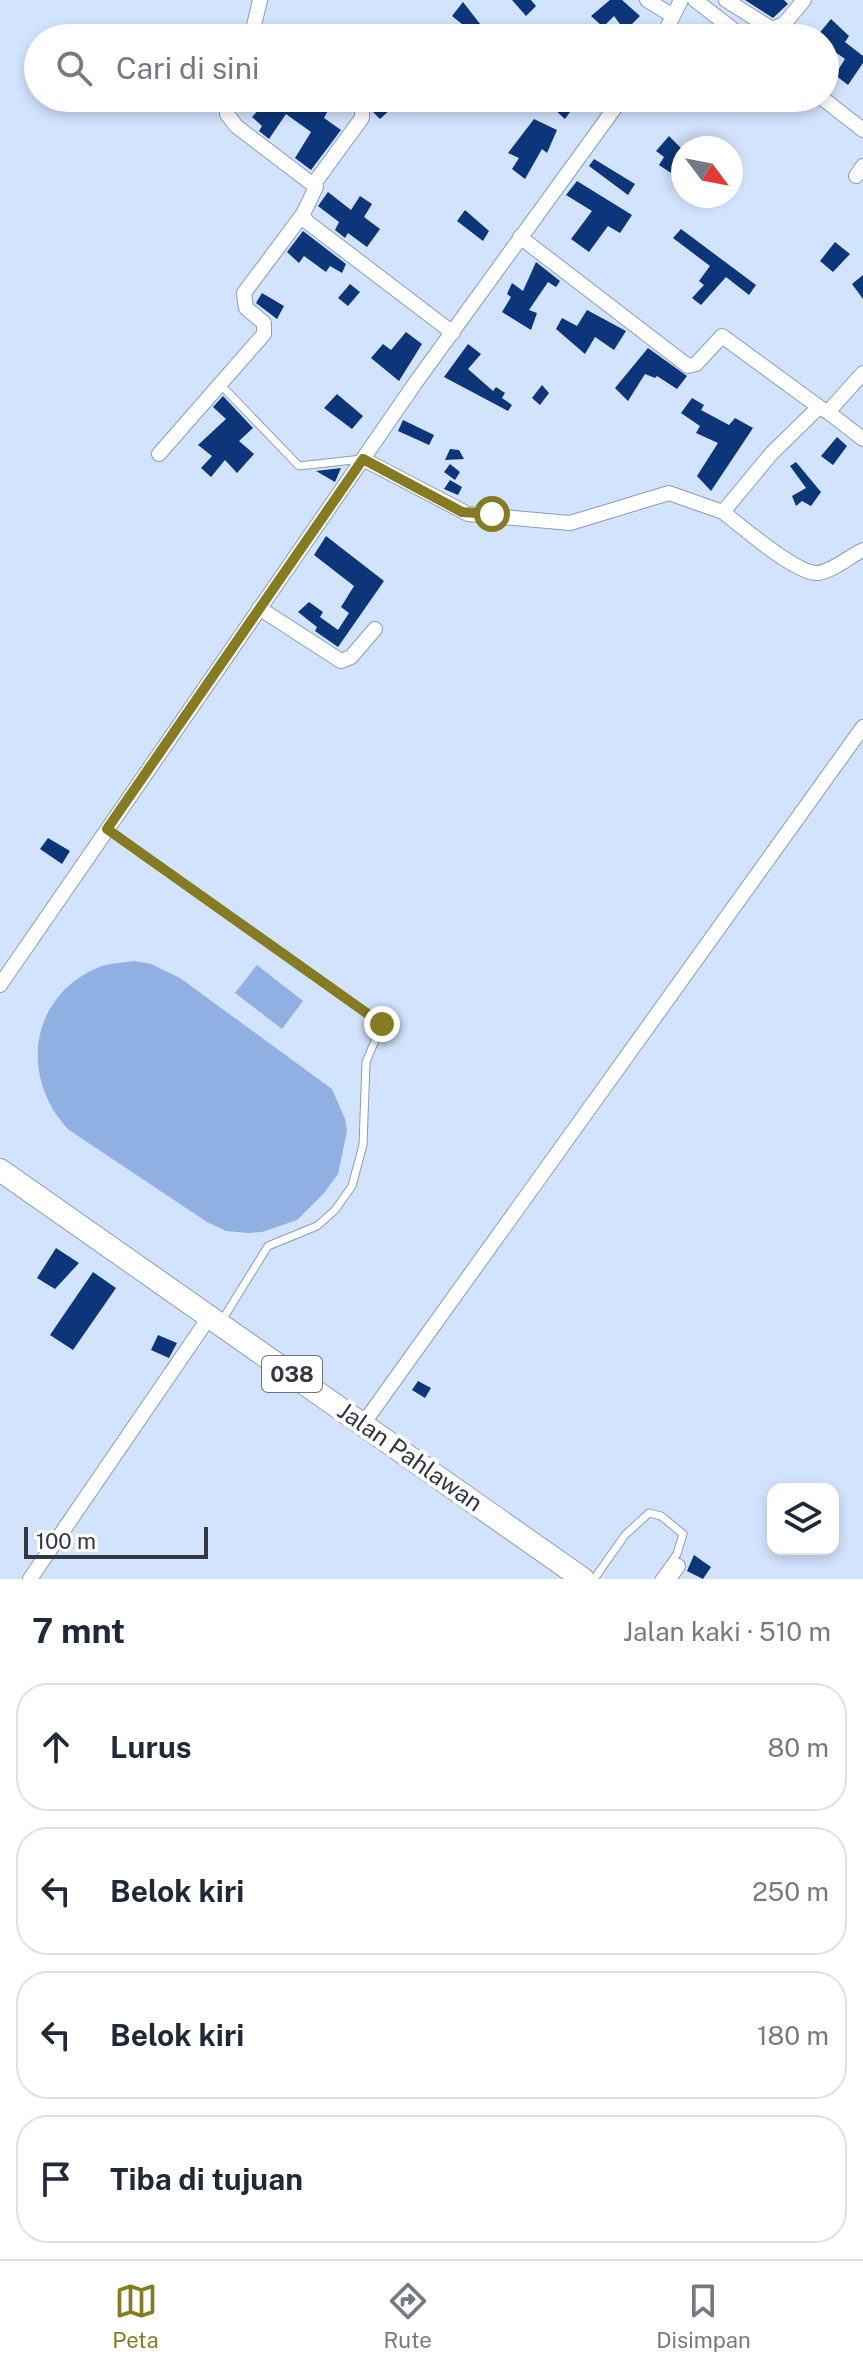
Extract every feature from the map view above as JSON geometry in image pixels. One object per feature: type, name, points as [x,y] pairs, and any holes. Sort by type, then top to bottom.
[{"type":"main road","name":"Jalan Pahlawan","points":[[0,1170],[583,1579]]},
{"type":"street","points":[[254,24],[260,0]]},
{"type":"street","points":[[647,0],[673,16]]},
{"type":"street","points":[[669,24],[681,0]]},
{"type":"street","points":[[695,0],[726,24]]},
{"type":"street","points":[[726,0],[764,24]]},
{"type":"street","points":[[784,24],[804,0]]},
{"type":"street","points":[[839,111],[863,130]]},
{"type":"street","points":[[159,454],[264,334],[264,323],[246,308],[244,293],[317,191],[236,126],[227,112]]},
{"type":"street","points":[[313,185],[362,118],[362,112]]},
{"type":"street","points":[[0,985],[363,459],[612,112]]},
{"type":"street","points":[[303,214],[306,221],[453,333]]},
{"type":"street","points":[[520,237],[688,366],[696,364],[722,336],[863,439]]},
{"type":"street","points":[[723,512],[771,454],[863,373]]},
{"type":"street","points":[[363,459],[468,514],[570,523],[669,493],[723,512],[779,554],[813,572],[823,571],[863,550]]},
{"type":"street","points":[[259,608],[341,661],[351,657],[375,629]]},
{"type":"street","points":[[363,1424],[863,727]]},
{"type":"street","points":[[30,1579],[215,1320]]},
{"type":"lane","points":[[220,384],[299,466],[363,459]]},
{"type":"lane","points":[[107,829],[382,1024],[366,1062],[363,1145],[352,1186],[335,1210],[317,1226],[268,1246],[215,1320]]},
{"type":"lane","points":[[594,1579],[625,1535],[649,1513],[661,1516],[683,1534],[677,1554],[659,1579]]},
{"type":"shaded area","points":[[134,961],[151,964],[180,978],[332,1089],[347,1131],[338,1174],[297,1220],[262,1232],[226,1231],[207,1222],[69,1130],[53,1110],[38,1064],[39,1041],[45,1019],[57,999],[74,981],[101,966]]},
{"type":"shaded area","points":[[257,965],[303,1001],[282,1029],[235,993]]},
{"type":"building","points":[[512,0],[531,0],[536,6],[526,16]]},
{"type":"building","points":[[610,0],[622,0],[640,16],[632,24],[620,24],[614,16],[606,24],[600,24],[591,16]]},
{"type":"building","points":[[745,0],[784,0],[788,4],[773,18]]},
{"type":"building","points":[[463,2],[480,24],[462,24],[452,16]]},
{"type":"building","points":[[839,27],[849,36],[845,42],[863,56],[863,63],[848,85],[839,78],[839,69],[845,59],[839,55]]},
{"type":"building","points":[[257,112],[327,112],[324,118],[341,130],[311,170],[295,158],[311,132],[286,114],[269,139],[259,131],[262,126],[252,117]]},
{"type":"building","points":[[373,112],[388,112],[380,119]]},
{"type":"building","points":[[557,112],[570,112],[565,119]]},
{"type":"building","points":[[534,119],[557,130],[547,153],[542,149],[525,179],[512,169],[519,158],[508,153]]},
{"type":"building","points":[[669,136],[671,138],[671,173],[659,165],[664,157],[656,151]]},
{"type":"building","points":[[594,159],[635,184],[628,195],[589,166]]},
{"type":"building","points":[[577,181],[632,215],[620,233],[608,226],[589,252],[571,239],[592,211],[566,195]]},
{"type":"building","points":[[328,192],[351,210],[360,196],[372,204],[364,217],[380,229],[367,247],[348,233],[345,238],[335,230],[339,222],[318,206]]},
{"type":"building","points":[[465,210],[489,231],[483,241],[457,221]]},
{"type":"building","points":[[681,229],[756,285],[749,295],[726,277],[701,305],[692,298],[704,285],[699,281],[710,266],[673,238]]},
{"type":"building","points":[[303,231],[346,264],[342,273],[330,266],[326,272],[304,256],[299,263],[287,252]]},
{"type":"building","points":[[835,242],[850,254],[833,272],[820,261]]},
{"type":"building","points":[[536,262],[560,281],[556,287],[548,282],[529,310],[537,313],[531,330],[502,312],[511,297],[507,294],[512,283],[523,291]]},
{"type":"building","points":[[863,275],[863,299],[852,284]]},
{"type":"building","points":[[350,284],[360,292],[348,306],[338,298]]},
{"type":"building","points":[[262,293],[284,306],[277,319],[256,303]]},
{"type":"building","points":[[587,310],[626,331],[614,350],[595,337],[585,354],[556,329],[562,318],[577,326]]},
{"type":"building","points":[[406,332],[422,344],[399,381],[371,358],[383,344],[391,350]]},
{"type":"building","points":[[468,344],[481,354],[468,369],[493,391],[496,387],[505,393],[502,398],[512,405],[508,411],[444,377]]},
{"type":"building","points":[[648,348],[687,376],[677,389],[657,376],[645,374],[628,401],[615,388]]},
{"type":"building","points":[[542,385],[549,393],[540,405],[532,398]]},
{"type":"building","points":[[337,394],[363,416],[352,429],[324,408]]},
{"type":"building","points":[[223,396],[253,428],[239,441],[254,454],[237,473],[225,460],[211,477],[201,468],[212,456],[198,445],[226,419],[213,407]]},
{"type":"building","points":[[692,398],[704,405],[701,410],[729,425],[735,418],[753,428],[711,491],[697,476],[718,443],[696,433],[700,426],[681,413]]},
{"type":"building","points":[[403,420],[434,435],[429,445],[398,431]]},
{"type":"building","points":[[837,437],[847,446],[833,465],[821,456]]},
{"type":"building","points":[[450,449],[459,450],[464,459],[445,460]]},
{"type":"building","points":[[796,462],[821,492],[811,506],[802,501],[796,506],[792,496],[806,488],[790,466]]},
{"type":"building","points":[[450,464],[460,472],[455,480],[444,472]]},
{"type":"building","points":[[341,468],[335,482],[316,471]]},
{"type":"building","points":[[450,480],[462,487],[458,495],[444,489]]},
{"type":"building","points":[[326,536],[384,581],[338,647],[315,631],[317,627],[298,612],[309,602],[323,612],[320,617],[338,630],[349,613],[341,607],[354,586],[314,555]]},
{"type":"building","points":[[48,838],[70,851],[62,864],[40,849]]},
{"type":"building","points":[[56,1248],[79,1263],[55,1289],[37,1278]]},
{"type":"building","points":[[93,1272],[116,1288],[73,1350],[50,1335]]},
{"type":"building","points":[[158,1335],[177,1343],[169,1358],[151,1350]]},
{"type":"building","points":[[418,1381],[431,1388],[425,1398],[412,1390]]},
{"type":"building","points":[[694,1555],[711,1567],[703,1579],[687,1571]]},
{"type":"route","points":[[382,1024],[364,1007],[107,829],[363,459],[462,512],[492,514]]}]
